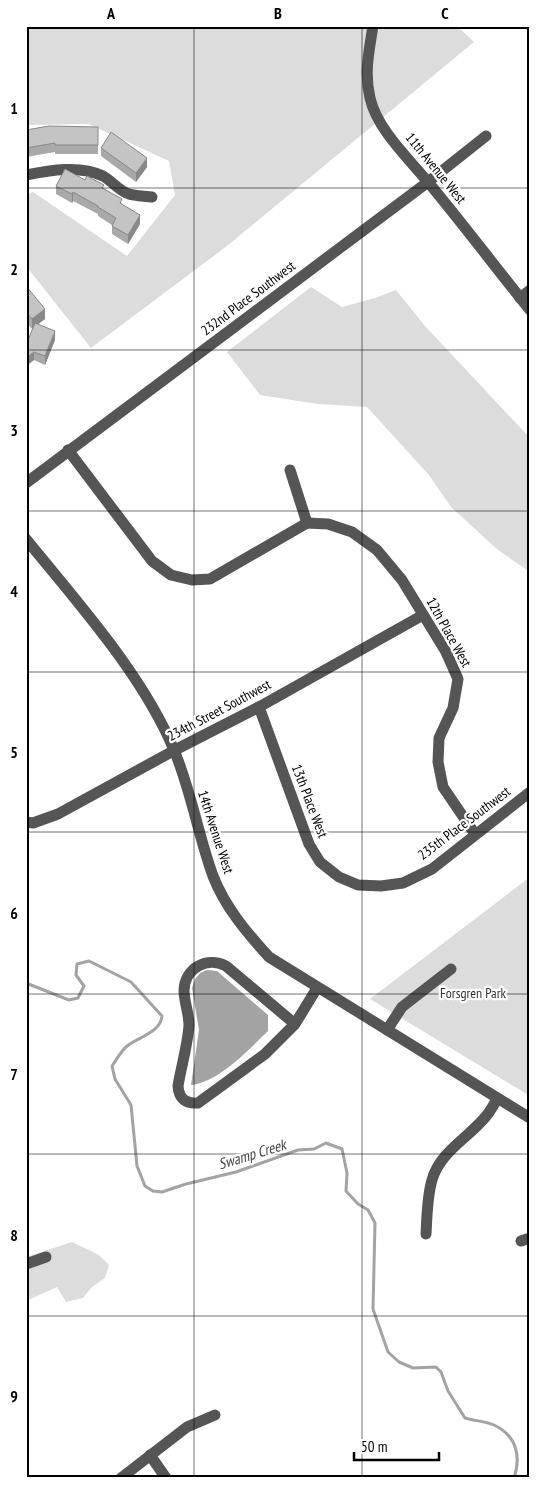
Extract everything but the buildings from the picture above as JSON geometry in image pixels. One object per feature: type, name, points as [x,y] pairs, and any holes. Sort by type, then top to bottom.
[{"type":"street","name":"11th Avenue West","points":[[373,26],[366,71],[370,99],[377,116],[397,146],[530,310]]},
{"type":"street","name":"232nd Place Southwest","points":[[26,483],[428,182],[486,136]]},
{"type":"street","points":[[26,174],[67,170],[89,172],[103,176],[128,194],[152,197]]},
{"type":"street","points":[[520,298],[530,290]]},
{"type":"street","points":[[68,450],[152,560],[171,575],[192,580],[210,579],[307,523],[290,470]]},
{"type":"street","name":"12th Place West","points":[[307,523],[328,524],[352,532],[377,550],[402,580],[446,652],[458,679],[452,708],[439,738],[438,762],[443,787],[476,834]]},
{"type":"street","name":"14th Avenue West","points":[[26,539],[90,617],[131,673],[160,720],[175,750],[214,877],[228,906],[245,931],[269,957],[530,1118]]},
{"type":"street","name":"234th Street Southwest","points":[[26,822],[33,823],[58,814],[175,750],[259,707],[423,614]]},
{"type":"street","name":"13th Place West","points":[[259,707],[309,844],[320,862],[339,877],[358,885]]},
{"type":"street","name":"235th Place Southwest","points":[[358,885],[381,886],[403,883],[432,869],[530,792]]},
{"type":"street","points":[[295,1024],[226,966],[219,962],[210,961],[201,964],[192,970],[184,990],[189,1025],[178,1094],[190,1104],[198,1103],[265,1054],[295,1024],[318,988]]},
{"type":"street","points":[[387,1030],[402,1006],[451,969]]},
{"type":"street","points":[[426,1234],[428,1201],[432,1179],[439,1164],[446,1153],[487,1115],[497,1099]]},
{"type":"street","points":[[26,1264],[46,1257]]},
{"type":"street","points":[[121,1478],[187,1427],[215,1415]]},
{"type":"street","points":[[150,1455],[166,1478]]},
{"type":"green space","points":[[26,26],[457,26],[474,42],[227,246],[91,348],[26,266],[26,195],[33,192],[127,256],[175,195],[169,161],[89,124],[26,125]]},
{"type":"green space","points":[[311,287],[342,307],[396,290],[425,326],[530,438],[530,572],[498,550],[451,507],[429,475],[367,407],[318,404],[260,395],[227,352]]},
{"type":"green space","name":"Forsgren Park","points":[[530,877],[530,1096],[370,999]]},
{"type":"green space","points":[[72,1242],[99,1255],[109,1265],[105,1278],[92,1287],[83,1298],[66,1302],[57,1287],[26,1301],[26,1257]]},
{"type":"shaded area","points":[[207,970],[217,971],[268,1015],[268,1031],[222,1072],[202,1083],[191,1085],[199,1030],[192,988],[195,979],[200,973]]},
{"type":"waterway","name":"Swamp Creek","points":[[26,983],[69,1000],[78,998],[84,986],[76,975],[77,964],[89,961],[131,982],[162,1016],[158,1026],[149,1034],[127,1046],[112,1066],[115,1079],[131,1105],[137,1166],[145,1186],[153,1191],[162,1192],[236,1172],[298,1150],[314,1149],[326,1143],[342,1149],[347,1173],[346,1191],[358,1204],[368,1210],[375,1223],[373,1309],[388,1352],[399,1362],[413,1368],[436,1367],[441,1372],[448,1391],[465,1418],[492,1424],[509,1436],[516,1448],[517,1455],[514,1478]]}]
